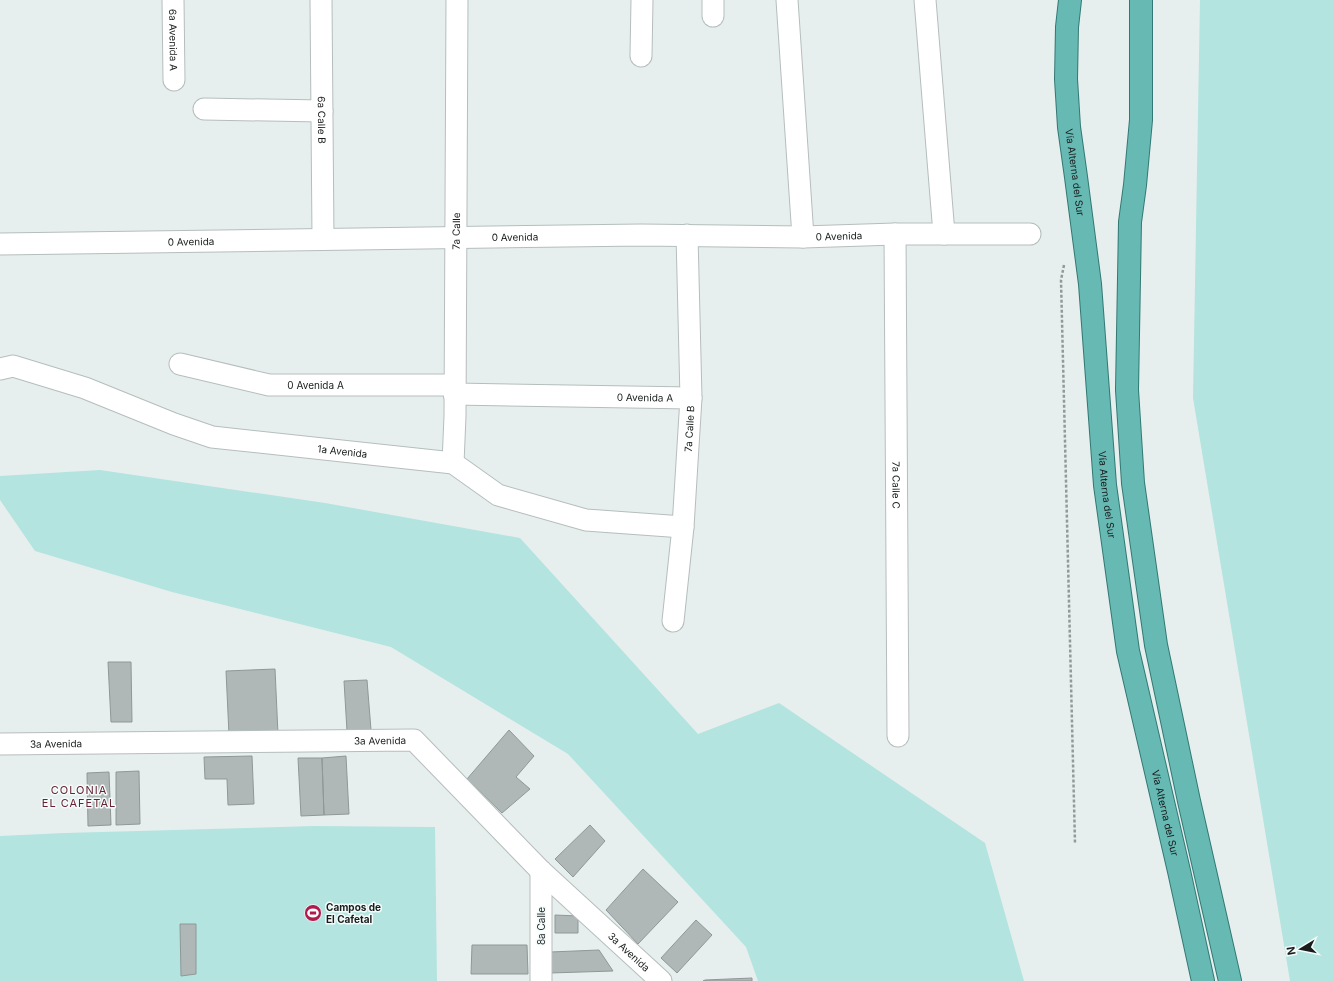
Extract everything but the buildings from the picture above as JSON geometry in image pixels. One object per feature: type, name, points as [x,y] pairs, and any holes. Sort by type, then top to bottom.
[{"type":"highway","name":"Vía Alterna del Sur","points":[[1070,0],[1067,27],[1066,79],[1069,127],[1090,284],[1105,485],[1123,619],[1128,651],[1203,981]]},
{"type":"highway","points":[[1141,0],[1141,120],[1130,222],[1127,390],[1133,483],[1156,645],[1189,801],[1230,981]]},
{"type":"street","name":"6a Avenida A","points":[[173,0],[174,80]]},
{"type":"street","name":"6a Calle B","points":[[321,0],[323,239]]},
{"type":"street","name":"7a Calle","points":[[453,463],[455,416],[457,0]]},
{"type":"street","points":[[641,56],[642,0]]},
{"type":"street","points":[[788,0],[803,237]]},
{"type":"street","points":[[926,0],[944,234]]},
{"type":"street","points":[[204,109],[322,111]]},
{"type":"street","name":"0 Avenida","points":[[0,244],[455,237],[687,235],[803,237],[895,234],[1030,234]]},
{"type":"street","name":"7a Calle C","points":[[895,234],[898,736]]},
{"type":"street","name":"7a Calle B","points":[[673,621],[683,527],[691,398],[687,235]]},
{"type":"street","name":"0 Avenida A","points":[[180,364],[269,385],[691,398]]},
{"type":"street","name":"1a Avenida","points":[[0,369],[13,366],[78,386],[174,424],[212,437],[453,463],[498,495],[586,520],[683,527]]},
{"type":"street","name":"3a Avenida","points":[[0,744],[414,740],[541,871],[661,981]]},
{"type":"street","name":"8a Calle","points":[[541,871],[541,981]]},
{"type":"path","points":[[1065,258],[1062,280],[1074,843]]},
{"type":"shaded area","points":[[1200,0],[1333,0],[1333,981],[1290,981],[1193,398]]},
{"type":"shaded area","points":[[100,470],[325,503],[520,538],[698,734],[779,703],[985,843],[1024,981],[758,981],[746,947],[568,754],[391,647],[172,592],[35,551],[0,500],[0,476]]},
{"type":"shaded area","points":[[315,826],[435,827],[437,981],[0,981],[0,836]]},
{"type":"place","name":"Campos de El Cafetal","points":[[313,913]]},
{"type":"district","name":"COLONIA EL CAFETAL","points":[[79,796]]}]
